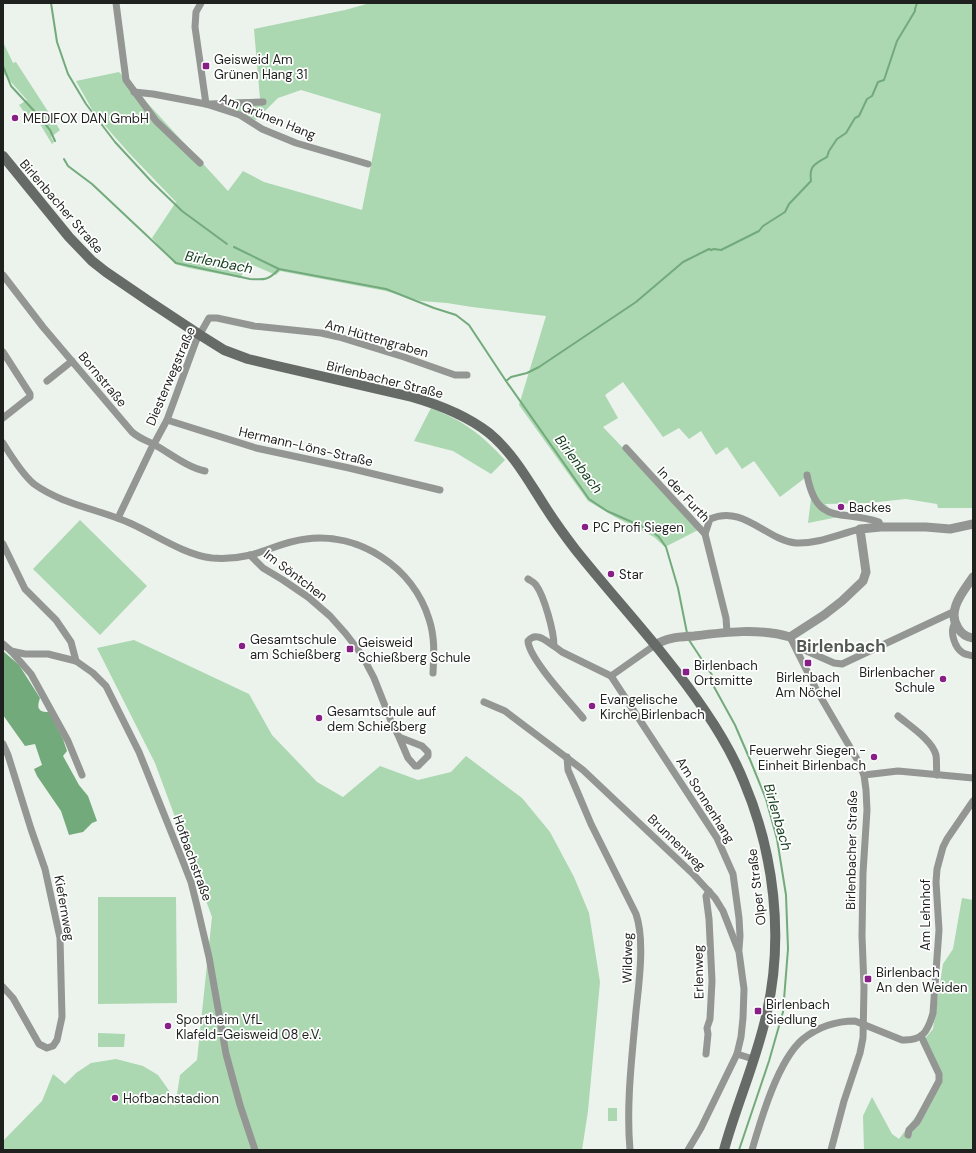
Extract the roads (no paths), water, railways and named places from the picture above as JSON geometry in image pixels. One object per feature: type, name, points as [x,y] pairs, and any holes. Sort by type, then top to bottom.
[{"type":"main road","name":"Birlenbacher Straße","points":[[3,156],[69,237],[92,260],[106,272],[224,350],[248,359],[412,396],[457,413],[480,427],[508,452],[572,545],[655,645]]},
{"type":"main road","name":"Olper Straße","points":[[655,645],[704,709],[730,752],[744,781],[756,813],[765,844],[771,878],[774,912],[774,953],[772,982],[767,1011],[724,1150]]},
{"type":"street","points":[[116,3],[126,80],[160,126],[200,164]]},
{"type":"street","name":"Am Grünen Hang","points":[[201,3],[196,12],[195,27],[206,104]]},
{"type":"street","points":[[134,92],[206,104]]},
{"type":"street","name":"Am Grünen Hang","points":[[206,104],[263,102]]},
{"type":"street","name":"Am Grünen Hang","points":[[206,104],[240,115],[262,129],[296,143],[368,164]]},
{"type":"street","name":"Bornstraße","points":[[3,275],[44,327],[132,432],[139,438],[196,469],[206,471]]},
{"type":"street","name":"Diesterwegstraße","points":[[118,518],[167,420],[196,341],[209,318]]},
{"type":"street","name":"Am Hüttengraben","points":[[209,318],[217,318],[254,326],[321,333],[404,357],[456,375],[466,375]]},
{"type":"street","points":[[3,352],[30,394],[30,397],[3,418]]},
{"type":"street","points":[[47,381],[72,361]]},
{"type":"street","name":"Hermann-Löns-Straße","points":[[167,420],[256,448],[440,490]]},
{"type":"street","points":[[3,443],[14,460],[33,482],[48,493],[66,501],[118,518],[172,545],[210,558],[250,555],[288,542],[320,538],[344,541],[361,546],[379,554],[393,565],[411,584],[418,594],[429,618],[434,641],[433,673]]},
{"type":"street","name":"In der Furth","points":[[626,448],[705,534],[726,618],[727,632]]},
{"type":"street","points":[[807,475],[814,498],[822,508],[831,514],[879,522],[881,527]]},
{"type":"street","points":[[705,534],[710,519],[724,515],[745,519],[779,538],[796,543],[818,541],[860,529],[881,527],[926,527],[950,529],[973,524]]},
{"type":"street","points":[[583,718],[539,664],[530,649],[528,641],[530,638],[534,636],[540,637],[562,652],[611,676],[662,640],[727,632],[763,632],[790,636],[824,616],[863,581],[866,572],[860,529]]},
{"type":"street","points":[[3,544],[25,589],[56,620],[71,642],[76,661]]},
{"type":"street","name":"Im Söntchen","points":[[250,555],[263,568],[308,597],[330,616],[346,634],[362,655],[374,678],[399,737]]},
{"type":"street","points":[[973,577],[953,612],[955,623],[960,630],[964,635],[973,638]]},
{"type":"street","points":[[528,579],[534,583],[541,596],[554,637],[554,646]]},
{"type":"street","points":[[797,650],[802,649],[834,663],[842,664],[953,612]]},
{"type":"street","points":[[955,623],[952,627],[953,637],[956,644],[963,653],[973,656]]},
{"type":"street","name":"Birlenbacher Straße","points":[[790,636],[816,689],[864,775],[867,810],[863,873],[863,1038],[860,1053],[844,1101],[831,1150]]},
{"type":"street","points":[[3,644],[32,674],[68,741],[82,775]]},
{"type":"street","name":"Hofbachstraße","points":[[11,651],[25,654],[48,654],[76,661],[93,673],[106,686],[139,752],[186,870],[202,924],[226,1054],[240,1105],[255,1150]]},
{"type":"street","name":"Am Sonnenhang","points":[[611,676],[717,838],[726,856],[733,874],[739,918],[740,936],[738,952]]},
{"type":"street","name":"Brunnenweg","points":[[484,702],[492,710],[505,711],[583,770],[692,873],[715,898],[723,911],[738,952],[744,989],[742,1025],[737,1054],[701,1128],[688,1150]]},
{"type":"street","points":[[898,716],[926,739],[932,746],[936,755],[937,774]]},
{"type":"street","name":"Kiefernweg","points":[[3,744],[8,755],[45,869],[60,938],[62,1017],[58,1040],[53,1046],[47,1048],[39,1044],[13,998],[3,987]]},
{"type":"street","name":"Wildweg","points":[[567,757],[568,770],[591,824],[636,914],[639,924],[640,972],[628,1125],[630,1150]]},
{"type":"street","points":[[864,775],[898,771],[973,778]]},
{"type":"street","name":"Am Lehnhof","points":[[921,1036],[930,1026],[933,1013],[940,930],[936,882],[937,869],[943,847],[947,839],[973,801]]},
{"type":"street","name":"Erlenweg","points":[[706,1054],[712,981],[709,919],[706,896],[708,891]]},
{"type":"street","points":[[752,1150],[772,1089],[794,1048],[803,1039],[828,1025],[846,1021],[855,1022],[902,1040],[909,1040],[921,1036],[939,1074],[939,1081],[917,1122],[909,1130],[908,1135]]},
{"type":"street","points":[[737,1054],[753,1059]]},
{"type":"waterway","points":[[51,3],[57,42],[68,74],[86,104],[115,142],[151,181],[182,211],[227,244]]},
{"type":"waterway","points":[[506,381],[511,377],[527,373],[539,367],[636,302],[683,262],[709,249],[721,250],[759,231],[763,226],[785,212],[789,204],[811,181],[813,166],[827,157],[837,139],[846,133],[855,118],[859,116],[867,99],[872,96],[878,82],[884,80],[897,41],[915,11],[917,3]]},
{"type":"waterway","name":"Birlenbach","points":[[3,66],[11,86],[50,130],[55,141]]},
{"type":"waterway","name":"Birlenbach","points":[[64,159],[68,166],[92,184],[176,263],[250,279],[263,279],[269,277],[279,269],[386,289],[456,315],[469,325],[506,381],[589,499],[607,511],[650,530],[659,537],[666,547],[678,588],[687,633]]},
{"type":"waterway","points":[[234,247],[279,269]]},
{"type":"waterway","name":"Birlenbach","points":[[689,640],[712,675],[713,685],[735,725],[766,799],[777,839],[786,895],[788,949],[783,1012],[769,1061],[739,1150]]},
{"type":"place","name":"Geisweid Am Grünen Hang 31","points":[[206,66]]},
{"type":"place","name":"MEDIFOX DAN GmbH","points":[[15,118]]},
{"type":"place","name":"Backes","points":[[841,507]]},
{"type":"place","name":"PC Profi Siegen","points":[[585,527]]},
{"type":"place","name":"Star","points":[[611,574]]},
{"type":"place","name":"Gesamtschule am Schießberg","points":[[242,646]]},
{"type":"place","name":"Geisweid Schießberg Schule","points":[[350,649]]},
{"type":"place","name":"Birlenbach Am Nöchel","points":[[808,663]]},
{"type":"place","name":"Birlenbach Ortsmitte","points":[[686,672]]},
{"type":"place","name":"Birlenbacher Schule","points":[[943,679]]},
{"type":"place","name":"Evangelische Kirche Birlenbach","points":[[592,706]]},
{"type":"place","name":"Gesamtschule auf dem Schießberg","points":[[319,718]]},
{"type":"place","name":"Feuerwehr Siegen - Einheit Birlenbach","points":[[874,757]]},
{"type":"place","name":"Birlenbach An den Weiden","points":[[868,979]]},
{"type":"place","name":"Birlenbach Siedlung","points":[[758,1011]]},
{"type":"place","name":"Sportheim VfL Klafeld-Geisweid 08 e.V.","points":[[168,1026]]},
{"type":"place","name":"Hofbachstadion","points":[[115,1098]]},
{"type":"district","name":"Birlenbach","points":[[841,646]]}]
